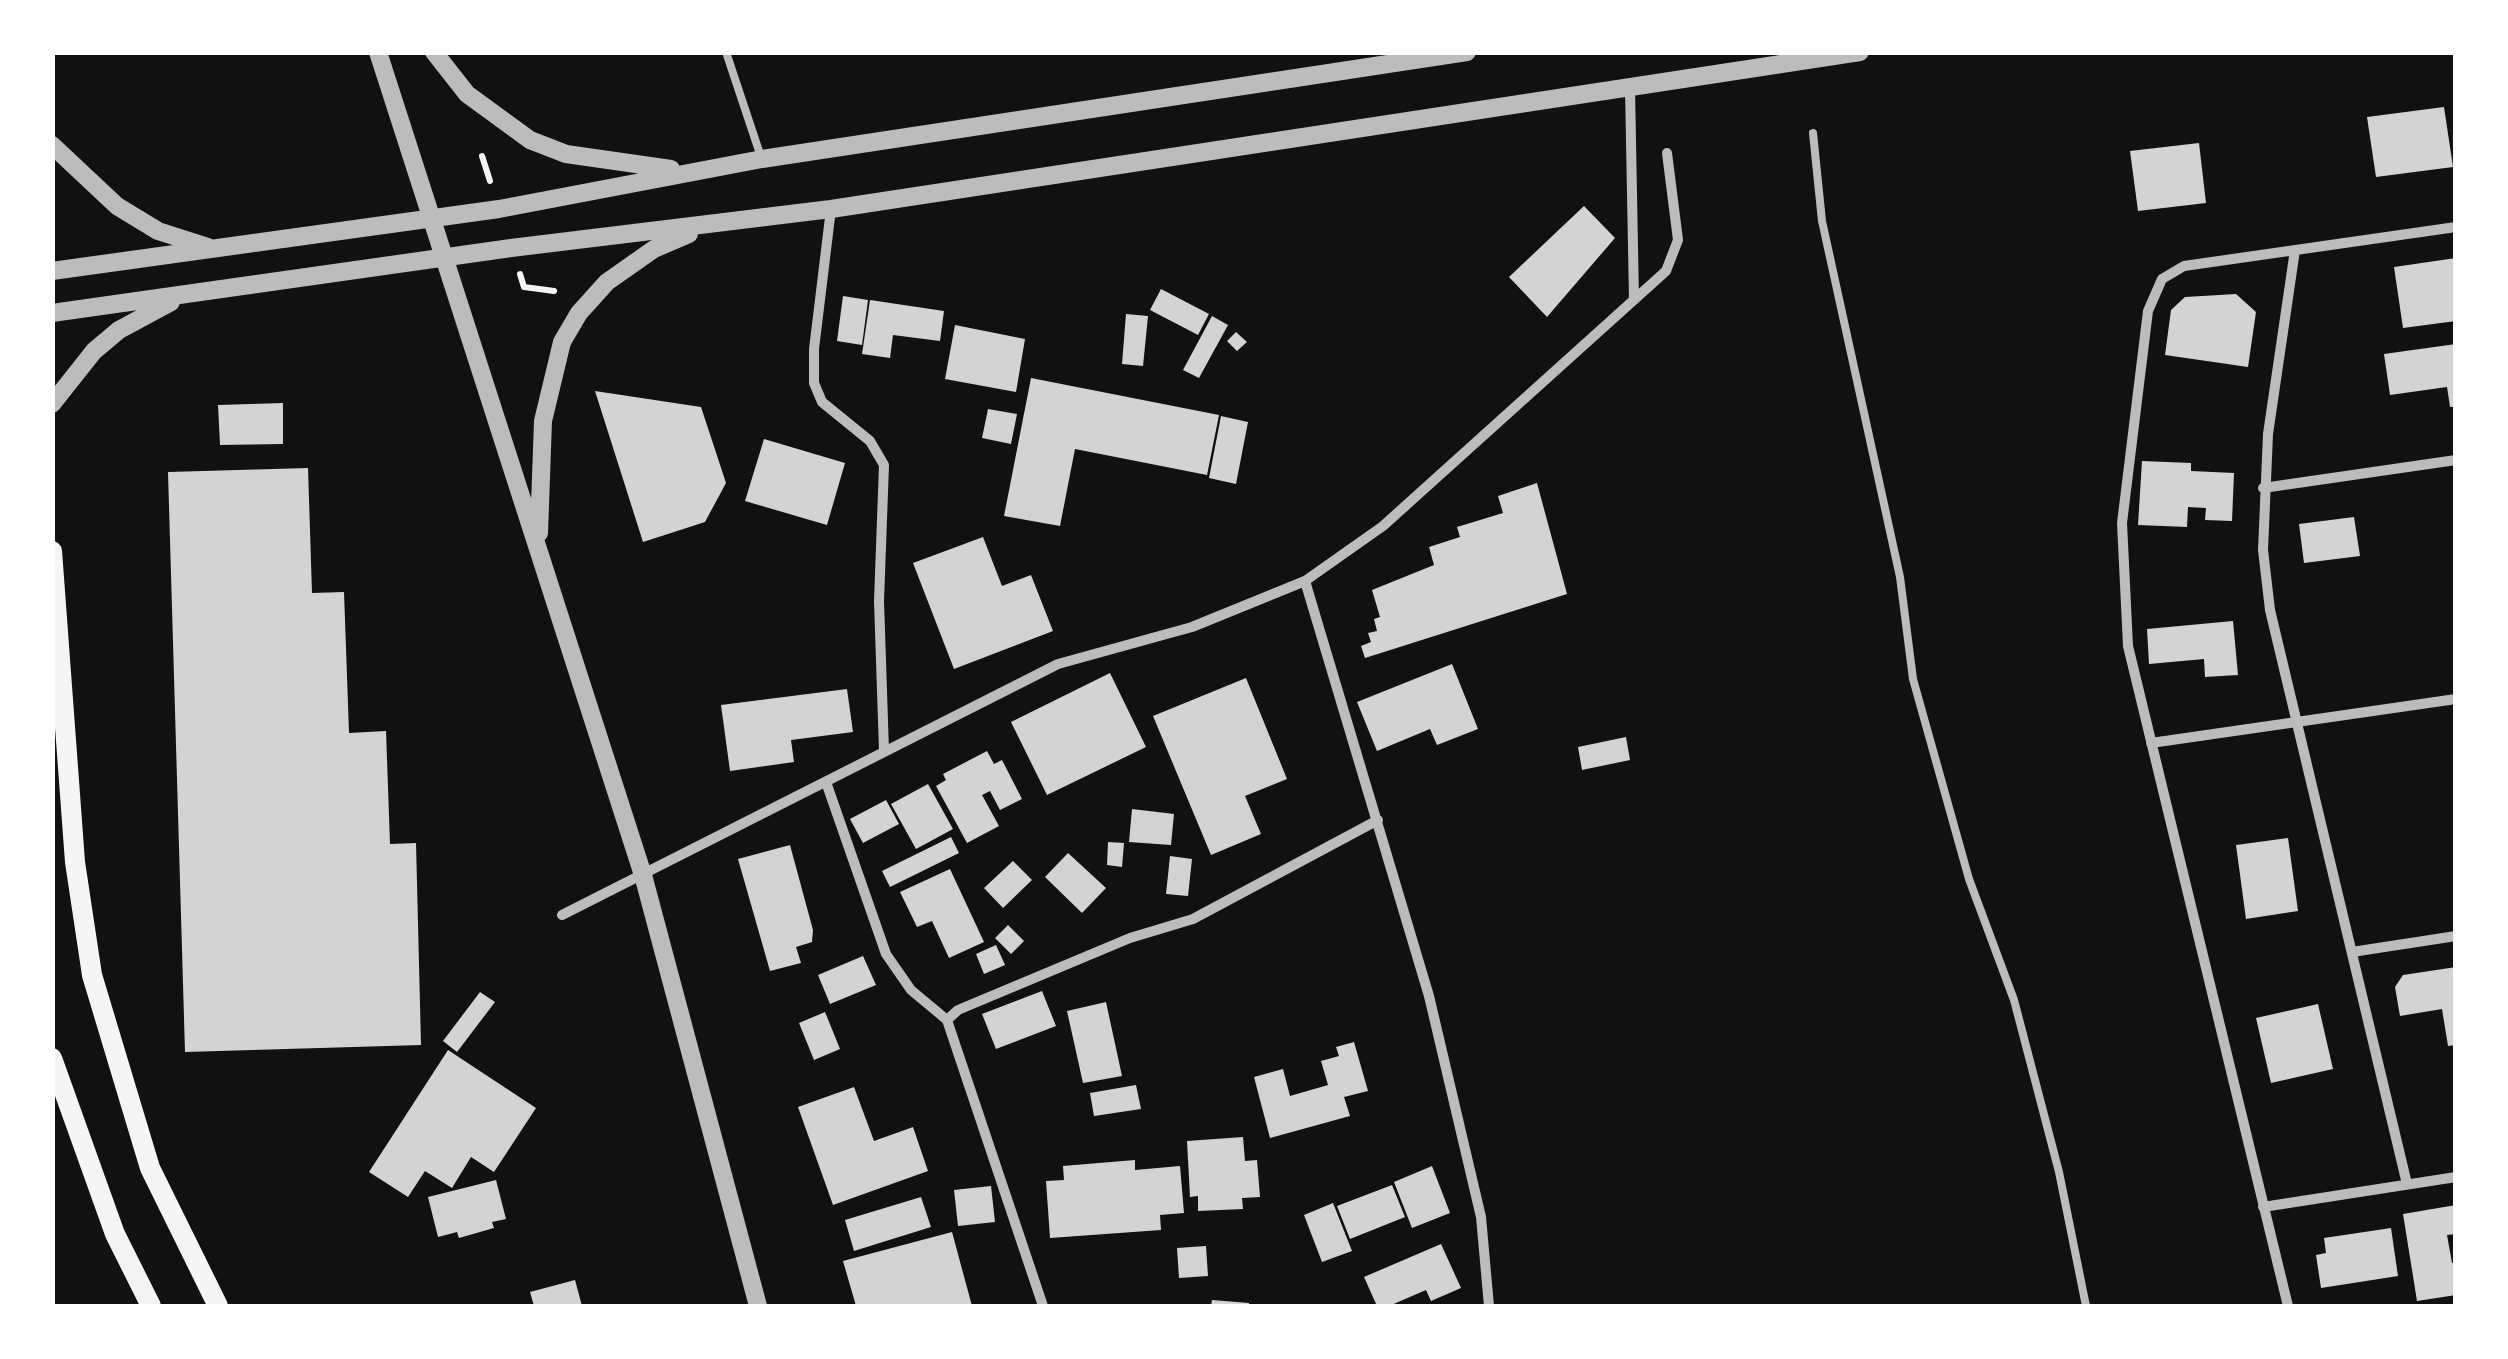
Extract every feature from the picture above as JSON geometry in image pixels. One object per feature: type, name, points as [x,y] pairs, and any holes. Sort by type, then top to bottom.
[{"type":"main road","points":[[52,551],[75,862],[92,975],[150,1168],[218,1306]]},
{"type":"main road","points":[[52,1058],[114,1234],[151,1306]]},
{"type":"street","points":[[378,52],[643,875],[758,1306]]},
{"type":"street","points":[[434,52],[467,94],[530,140],[581,157],[692,171]]},
{"type":"street","points":[[52,271],[432,219],[692,171],[1468,52]]},
{"type":"street","points":[[52,313],[444,257],[831,209],[1860,52]]},
{"type":"street","points":[[1630,88],[1634,300]]},
{"type":"street","points":[[52,145],[117,206],[158,230],[218,248]]},
{"type":"street","points":[[562,915],[1058,664],[1192,627],[1305,581],[1383,526],[1666,271],[1678,240],[1667,153]]},
{"type":"street","points":[[831,209],[814,349],[814,383],[822,402],[870,442],[884,464],[879,601],[884,751]]},
{"type":"street","points":[[539,548],[543,421],[562,342],[579,313],[606,282],[654,249],[709,225]]},
{"type":"street","points":[[2288,1306],[2128,646],[2122,523],[2148,311],[2162,279],[2184,266],[2456,227]]},
{"type":"street","points":[[2294,250],[2263,488],[2263,550],[2270,610],[2407,1184]]},
{"type":"street","points":[[52,404],[75,371],[119,330],[190,293]]},
{"type":"street","points":[[2263,488],[2456,460]]},
{"type":"street","points":[[1305,581],[1429,996],[1481,1217],[1489,1306]]},
{"type":"street","points":[[2151,743],[2456,699]]},
{"type":"street","points":[[826,782],[886,954],[911,990],[947,1020],[1043,1306]]},
{"type":"street","points":[[947,1020],[958,1010],[1112,946],[1193,919],[1378,820]]},
{"type":"street","points":[[2352,952],[2456,936]]},
{"type":"street","points":[[2263,1207],[2456,1176]]},
{"type":"lane","points":[[726,52],[762,160]]},
{"type":"lane","points":[[1813,133],[1822,221],[1900,577],[1913,679],[1970,879],[2014,1000],[2059,1172],[2086,1306]]},
{"type":"path","points":[[524,286],[554,291]]},
{"type":"building","points":[[2444,107],[2453,167],[2376,177],[2367,117]]},
{"type":"building","points":[[2199,143],[2206,203],[2138,211],[2130,151]]},
{"type":"building","points":[[1584,206],[1615,238],[1547,317],[1509,277]]},
{"type":"building","points":[[2456,258],[2456,321],[2403,328],[2394,267]]},
{"type":"building","points":[[1161,289],[1209,314],[1198,335],[1150,310]]},
{"type":"building","points":[[2236,294],[2256,312],[2248,367],[2165,355],[2171,310],[2185,297]]},
{"type":"building","points":[[843,296],[868,300],[862,345],[837,341]]},
{"type":"building","points":[[870,300],[944,311],[940,341],[893,335],[890,358],[862,354]]},
{"type":"building","points":[[1126,314],[1148,316],[1143,366],[1122,364]]},
{"type":"building","points":[[1212,316],[1228,325],[1199,378],[1183,370]]},
{"type":"building","points":[[955,325],[1025,339],[1016,392],[945,379]]},
{"type":"building","points":[[1236,332],[1247,342],[1237,351],[1227,341]]},
{"type":"building","points":[[2456,344],[2456,407],[2450,407],[2447,387],[2390,395],[2384,354]]},
{"type":"building","points":[[1031,378],[1219,415],[1207,475],[1075,449],[1060,526],[1004,516]]},
{"type":"building","points":[[595,391],[701,407],[726,483],[705,522],[643,542]]},
{"type":"building","points":[[283,403],[283,444],[220,445],[218,405]]},
{"type":"building","points":[[988,409],[1017,414],[1011,444],[982,438]]},
{"type":"building","points":[[1221,416],[1248,422],[1236,484],[1209,478]]},
{"type":"building","points":[[764,439],[845,463],[827,525],[745,501]]},
{"type":"building","points":[[2142,461],[2191,463],[2191,471],[2234,473],[2232,521],[2205,520],[2206,508],[2188,507],[2187,527],[2138,525]]},
{"type":"building","points":[[308,468],[312,593],[344,592],[349,733],[386,731],[390,844],[416,843],[421,1045],[185,1052],[168,472]]},
{"type":"building","points":[[1537,483],[1567,594],[1365,658],[1361,646],[1371,642],[1368,633],[1377,631],[1374,619],[1380,617],[1372,590],[1434,565],[1429,547],[1460,537],[1457,527],[1503,513],[1498,496]]},
{"type":"building","points":[[2354,517],[2360,556],[2304,563],[2299,524]]},
{"type":"building","points":[[983,537],[1002,586],[1031,575],[1053,631],[954,669],[913,563]]},
{"type":"building","points":[[2233,621],[2238,675],[2205,677],[2204,659],[2149,664],[2147,629]]},
{"type":"building","points":[[1452,664],[1478,729],[1437,745],[1430,729],[1377,751],[1357,702]]},
{"type":"building","points":[[1110,673],[1146,747],[1047,795],[1011,722]]},
{"type":"building","points":[[1246,678],[1287,779],[1245,796],[1261,834],[1211,855],[1153,716]]},
{"type":"building","points":[[847,689],[853,732],[791,740],[794,762],[730,771],[721,705]]},
{"type":"building","points":[[1626,737],[1630,760],[1582,770],[1578,747]]},
{"type":"building","points":[[987,751],[994,764],[1002,760],[1022,799],[1000,810],[990,791],[982,795],[999,826],[967,843],[936,786],[946,780],[943,774]]},
{"type":"building","points":[[928,784],[953,829],[916,849],[891,804]]},
{"type":"building","points":[[886,800],[899,824],[863,843],[850,819]]},
{"type":"building","points":[[1132,809],[1174,814],[1171,845],[1129,842]]},
{"type":"building","points":[[951,837],[959,853],[890,887],[882,871]]},
{"type":"building","points":[[2288,838],[2298,911],[2246,919],[2236,845]]},
{"type":"building","points":[[1108,842],[1124,843],[1122,867],[1107,865]]},
{"type":"building","points":[[790,845],[813,930],[812,942],[796,947],[801,963],[770,971],[738,859]]},
{"type":"building","points":[[1068,853],[1106,888],[1082,913],[1045,877]]},
{"type":"building","points":[[1170,856],[1192,859],[1188,896],[1166,894]]},
{"type":"building","points":[[1013,861],[1032,880],[1003,908],[984,888]]},
{"type":"building","points":[[950,869],[984,942],[949,958],[932,921],[917,927],[900,892]]},
{"type":"building","points":[[1008,925],[1024,941],[1011,954],[995,938]]},
{"type":"building","points":[[996,945],[1005,965],[984,974],[976,954]]},
{"type":"building","points":[[863,956],[876,985],[830,1004],[818,975]]},
{"type":"building","points":[[2456,967],[2456,1045],[2448,1046],[2442,1009],[2400,1016],[2395,987],[2403,975]]},
{"type":"building","points":[[1042,991],[1056,1026],[996,1049],[982,1014]]},
{"type":"building","points":[[480,992],[495,1002],[457,1052],[443,1041]]},
{"type":"building","points":[[1106,1002],[1122,1076],[1083,1083],[1067,1011]]},
{"type":"building","points":[[2318,1004],[2333,1069],[2271,1083],[2256,1018]]},
{"type":"building","points":[[825,1012],[840,1049],[814,1060],[799,1023]]},
{"type":"building","points":[[1354,1042],[1368,1091],[1344,1097],[1350,1116],[1270,1138],[1254,1077],[1283,1069],[1290,1096],[1328,1085],[1321,1061],[1339,1056],[1336,1047]]},
{"type":"building","points":[[448,1050],[536,1108],[494,1172],[471,1157],[452,1188],[425,1171],[408,1197],[369,1172]]},
{"type":"building","points":[[1136,1085],[1141,1109],[1094,1116],[1090,1093]]},
{"type":"building","points":[[854,1087],[874,1141],[913,1127],[928,1171],[833,1205],[798,1107]]},
{"type":"building","points":[[1243,1137],[1245,1161],[1257,1160],[1260,1197],[1242,1198],[1243,1209],[1198,1211],[1198,1196],[1190,1197],[1187,1141]]},
{"type":"building","points":[[1135,1160],[1135,1170],[1180,1166],[1184,1213],[1160,1215],[1161,1230],[1050,1238],[1046,1181],[1064,1180],[1063,1166]]},
{"type":"building","points":[[1432,1166],[1450,1213],[1412,1228],[1394,1182]]},
{"type":"building","points":[[496,1180],[506,1219],[492,1222],[494,1228],[459,1238],[457,1232],[438,1237],[428,1197]]},
{"type":"building","points":[[1392,1185],[1405,1217],[1350,1239],[1337,1206]]},
{"type":"building","points":[[991,1186],[995,1222],[958,1226],[954,1190]]},
{"type":"building","points":[[921,1197],[931,1227],[854,1251],[845,1220]]},
{"type":"building","points":[[1333,1203],[1352,1251],[1322,1262],[1304,1215]]},
{"type":"building","points":[[2456,1205],[2456,1234],[2447,1235],[2452,1263],[2456,1262],[2456,1295],[2417,1301],[2403,1214]]},
{"type":"building","points":[[2391,1228],[2398,1276],[2321,1288],[2316,1255],[2326,1253],[2324,1238]]},
{"type":"building","points":[[952,1232],[972,1306],[856,1306],[843,1261]]},
{"type":"building","points":[[1441,1244],[1461,1288],[1431,1301],[1426,1290],[1389,1306],[1377,1306],[1364,1277]]},
{"type":"building","points":[[1206,1246],[1208,1276],[1179,1278],[1177,1248]]},
{"type":"building","points":[[575,1280],[582,1306],[534,1306],[530,1292]]},
{"type":"building","points":[[1212,1300],[1249,1303],[1249,1306],[1211,1306]]}]
